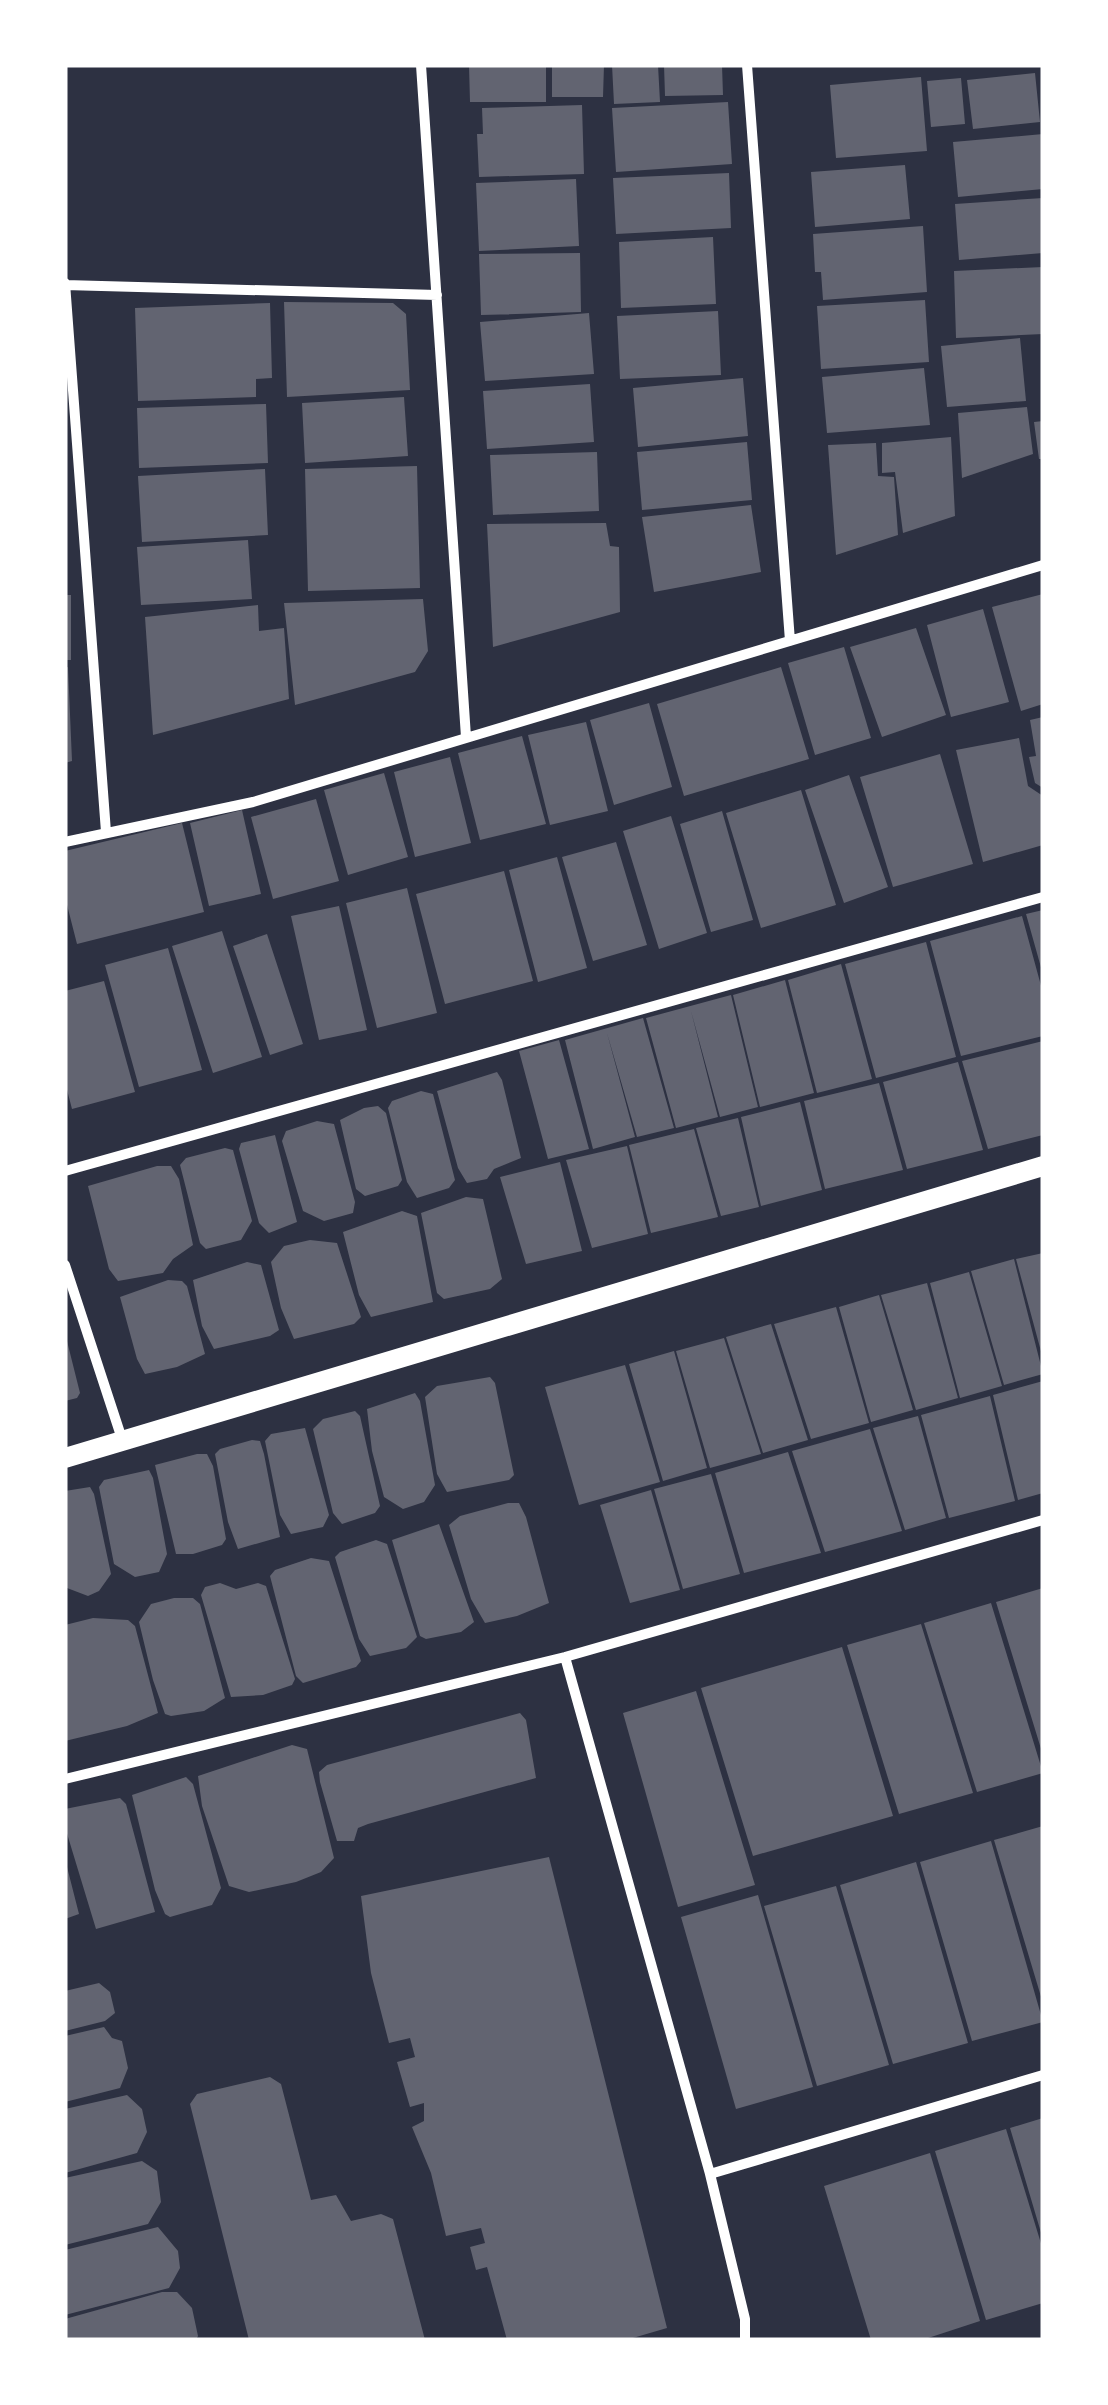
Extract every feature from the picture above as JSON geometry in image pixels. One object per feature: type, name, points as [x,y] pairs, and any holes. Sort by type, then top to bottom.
[{"type":"main road","points":[[65,1458],[1043,1166]]},
{"type":"street","points":[[421,65],[466,737]]},
{"type":"street","points":[[747,65],[790,641]]},
{"type":"street","points":[[106,832],[65,284],[436,295]]},
{"type":"street","points":[[65,842],[253,802],[1043,565]]},
{"type":"street","points":[[65,1171],[1043,897]]},
{"type":"street","points":[[65,1265],[124,1442]]},
{"type":"street","points":[[65,1779],[565,1657],[1043,1520]]},
{"type":"street","points":[[565,1657],[710,2174],[744,2319],[745,2340]]},
{"type":"street","points":[[710,2174],[1043,2075]]},
{"type":"building","points":[[469,65],[546,65],[546,102],[470,102]]},
{"type":"building","points":[[552,65],[604,65],[603,97],[552,97]]},
{"type":"building","points":[[612,65],[658,65],[660,102],[614,104]]},
{"type":"building","points":[[664,65],[722,65],[723,95],[665,96]]},
{"type":"building","points":[[1035,73],[1040,122],[973,129],[967,80]]},
{"type":"building","points":[[921,77],[927,151],[836,158],[830,85]]},
{"type":"building","points":[[961,78],[965,124],[931,127],[927,81]]},
{"type":"building","points":[[728,102],[732,164],[616,172],[612,108]]},
{"type":"building","points":[[582,105],[584,174],[479,177],[477,134],[483,134],[482,108]]},
{"type":"building","points":[[1043,134],[1043,189],[958,197],[953,142]]},
{"type":"building","points":[[905,165],[910,219],[815,227],[811,172]]},
{"type":"building","points":[[729,173],[731,228],[616,234],[613,178]]},
{"type":"building","points":[[576,179],[579,246],[479,251],[476,183]]},
{"type":"building","points":[[1043,198],[1043,253],[959,260],[955,204]]},
{"type":"building","points":[[923,226],[927,292],[823,300],[821,272],[815,272],[813,234]]},
{"type":"building","points":[[713,237],[716,304],[621,308],[619,242]]},
{"type":"building","points":[[580,253],[581,312],[481,315],[479,254]]},
{"type":"building","points":[[1043,267],[1043,334],[956,338],[954,271]]},
{"type":"building","points":[[925,300],[929,362],[821,369],[817,306]]},
{"type":"building","points":[[284,302],[393,303],[406,314],[410,390],[287,397]]},
{"type":"building","points":[[270,303],[272,378],[256,379],[256,397],[138,401],[135,308]]},
{"type":"building","points":[[718,311],[721,375],[620,379],[617,316]]},
{"type":"building","points":[[589,313],[594,374],[485,381],[480,322]]},
{"type":"building","points":[[1020,338],[1026,401],[947,407],[941,346]]},
{"type":"building","points":[[924,368],[930,425],[827,433],[822,377]]},
{"type":"building","points":[[743,378],[748,436],[638,447],[633,388]]},
{"type":"building","points":[[590,384],[594,442],[487,449],[483,391]]},
{"type":"building","points":[[404,397],[408,456],[305,463],[302,403]]},
{"type":"building","points":[[266,404],[268,463],[139,468],[137,408]]},
{"type":"building","points":[[1027,407],[1033,454],[962,478],[958,413]]},
{"type":"building","points":[[1043,421],[1043,459],[1039,459],[1034,422]]},
{"type":"building","points":[[951,437],[955,516],[903,533],[895,472],[882,473],[882,443]]},
{"type":"building","points":[[747,442],[752,500],[642,510],[637,452]]},
{"type":"building","points":[[876,443],[878,476],[894,477],[898,535],[836,555],[828,445]]},
{"type":"building","points":[[597,452],[599,511],[493,515],[490,455]]},
{"type":"building","points":[[417,466],[420,588],[308,591],[305,469]]},
{"type":"building","points":[[265,469],[268,535],[142,542],[138,476]]},
{"type":"building","points":[[751,505],[761,572],[654,592],[642,517]]},
{"type":"building","points":[[606,523],[610,546],[619,547],[620,612],[493,647],[487,524]]},
{"type":"building","points":[[248,540],[252,599],[141,605],[137,547]]},
{"type":"building","points":[[1043,594],[1043,704],[1021,711],[992,607]]},
{"type":"building","points":[[65,595],[71,595],[71,660],[65,660]]},
{"type":"building","points":[[423,599],[428,651],[415,672],[295,705],[284,603]]},
{"type":"building","points":[[258,605],[259,631],[284,628],[289,699],[153,735],[145,617]]},
{"type":"building","points":[[983,609],[1009,702],[951,717],[927,625]]},
{"type":"building","points":[[916,628],[946,715],[882,737],[850,647]]},
{"type":"building","points":[[844,647],[871,738],[815,755],[788,663]]},
{"type":"building","points":[[68,667],[72,761],[65,763],[65,668]]},
{"type":"building","points":[[781,667],[809,759],[684,796],[657,704]]},
{"type":"building","points":[[649,703],[672,787],[614,805],[590,720]]},
{"type":"building","points":[[1043,717],[1043,788],[1035,783],[1029,757],[1036,756],[1030,720]]},
{"type":"building","points":[[586,722],[608,811],[550,825],[528,735]]},
{"type":"building","points":[[522,736],[546,824],[480,840],[458,753]]},
{"type":"building","points":[[1019,738],[1028,786],[1043,796],[1043,845],[983,862],[956,750]]},
{"type":"building","points":[[940,754],[973,864],[893,887],[860,777]]},
{"type":"building","points":[[450,757],[471,843],[415,857],[394,772]]},
{"type":"building","points":[[384,773],[408,857],[348,875],[324,790]]},
{"type":"building","points":[[849,775],[888,887],[844,903],[805,790]]},
{"type":"building","points":[[801,790],[836,905],[761,928],[726,813]]},
{"type":"building","points":[[316,799],[339,881],[273,899],[251,817]]},
{"type":"building","points":[[242,810],[261,894],[209,906],[190,823]]},
{"type":"building","points":[[722,811],[753,920],[711,932],[680,824]]},
{"type":"building","points":[[671,816],[707,933],[659,949],[623,831]]},
{"type":"building","points":[[182,823],[204,912],[77,944],[65,897],[65,851]]},
{"type":"building","points":[[616,842],[647,945],[593,961],[562,857]]},
{"type":"building","points":[[557,857],[587,968],[538,982],[509,870]]},
{"type":"building","points":[[504,871],[533,981],[445,1004],[416,894]]},
{"type":"building","points":[[407,888],[437,1013],[377,1028],[346,903]]},
{"type":"building","points":[[339,906],[367,1030],[319,1040],[291,916]]},
{"type":"building","points":[[1043,910],[1043,971],[1042,971],[1026,914]]},
{"type":"building","points":[[1022,916],[1043,993],[1043,1036],[961,1056],[930,941]]},
{"type":"building","points":[[222,931],[262,1057],[213,1073],[172,946]]},
{"type":"building","points":[[267,934],[303,1044],[270,1055],[233,946]]},
{"type":"building","points":[[926,942],[956,1057],[876,1078],[845,964]]},
{"type":"building","points":[[168,948],[202,1070],[139,1087],[105,965]]},
{"type":"building","points":[[841,964],[872,1079],[817,1093],[788,980]]},
{"type":"building","points":[[785,980],[814,1093],[760,1107],[733,995]]},
{"type":"building","points":[[104,981],[135,1092],[72,1109],[65,1082],[65,991]]},
{"type":"building","points":[[731,995],[758,1107],[720,1117],[691,1011],[718,1117],[676,1128],[646,1018]]},
{"type":"building","points":[[643,1018],[674,1128],[637,1137],[607,1033],[635,1137],[593,1149],[565,1040]]},
{"type":"building","points":[[559,1040],[589,1149],[548,1159],[519,1051]]},
{"type":"building","points":[[1043,1041],[1043,1135],[988,1149],[962,1061]]},
{"type":"building","points":[[958,1062],[983,1150],[907,1169],[883,1082]]},
{"type":"building","points":[[497,1072],[521,1158],[494,1169],[487,1179],[467,1183],[458,1168],[437,1091]]},
{"type":"building","points":[[879,1083],[903,1170],[825,1189],[804,1101]]},
{"type":"building","points":[[421,1091],[433,1094],[455,1180],[449,1188],[417,1198],[407,1182],[388,1108],[392,1101]]},
{"type":"building","points":[[800,1102],[822,1190],[761,1206],[741,1117]]},
{"type":"building","points":[[378,1106],[386,1113],[402,1180],[398,1186],[365,1196],[356,1189],[340,1120]]},
{"type":"building","points":[[738,1118],[759,1207],[721,1216],[696,1128]]},
{"type":"building","points":[[317,1121],[334,1124],[355,1202],[353,1213],[324,1221],[303,1211],[282,1141],[286,1131]]},
{"type":"building","points":[[694,1129],[718,1217],[651,1233],[629,1145]]},
{"type":"building","points":[[275,1135],[297,1222],[269,1233],[259,1223],[239,1149],[241,1143]]},
{"type":"building","points":[[627,1146],[648,1234],[592,1248],[566,1160]]},
{"type":"building","points":[[225,1148],[233,1150],[252,1221],[241,1240],[206,1249],[200,1243],[180,1165],[186,1158]]},
{"type":"building","points":[[560,1162],[582,1251],[526,1264],[500,1177]]},
{"type":"building","points":[[157,1166],[171,1166],[179,1179],[193,1245],[173,1259],[163,1273],[118,1281],[109,1269],[88,1186]]},
{"type":"building","points":[[466,1197],[483,1199],[502,1279],[490,1289],[444,1299],[437,1293],[421,1213]]},
{"type":"building","points":[[402,1211],[417,1216],[433,1302],[371,1317],[359,1295],[343,1232]]},
{"type":"building","points":[[310,1240],[337,1243],[361,1317],[354,1324],[294,1339],[281,1308],[271,1262],[284,1246]]},
{"type":"building","points":[[1043,1253],[1043,1355],[1042,1355],[1016,1259]]},
{"type":"building","points":[[1014,1259],[1043,1374],[1004,1385],[971,1271]]},
{"type":"building","points":[[247,1262],[261,1265],[279,1330],[270,1336],[214,1349],[202,1326],[193,1280]]},
{"type":"building","points":[[969,1272],[1002,1386],[960,1398],[930,1283]]},
{"type":"building","points":[[168,1280],[182,1281],[187,1286],[205,1354],[177,1367],[145,1374],[120,1297]]},
{"type":"building","points":[[927,1283],[958,1398],[916,1410],[881,1295]]},
{"type":"building","points":[[879,1295],[913,1410],[871,1422],[839,1307]]},
{"type":"building","points":[[836,1307],[869,1423],[811,1439],[774,1324]]},
{"type":"building","points":[[771,1324],[808,1440],[763,1453],[726,1337]]},
{"type":"building","points":[[66,1337],[80,1393],[65,1401]]},
{"type":"building","points":[[724,1338],[761,1454],[710,1468],[676,1351]]},
{"type":"building","points":[[674,1351],[707,1468],[663,1481],[629,1364]]},
{"type":"building","points":[[625,1365],[660,1482],[579,1505],[545,1387]]},
{"type":"building","points":[[490,1377],[495,1383],[514,1475],[509,1480],[447,1492],[437,1474],[425,1397],[437,1386]]},
{"type":"building","points":[[1043,1381],[1043,1493],[1018,1500],[993,1395]]},
{"type":"building","points":[[415,1393],[420,1401],[435,1485],[424,1502],[403,1509],[384,1497],[372,1451],[367,1409]]},
{"type":"building","points":[[990,1396],[1015,1501],[949,1518],[921,1415]]},
{"type":"building","points":[[355,1411],[360,1416],[380,1506],[375,1513],[342,1524],[333,1513],[313,1429],[323,1419]]},
{"type":"building","points":[[918,1416],[946,1518],[905,1530],[873,1428]]},
{"type":"building","points":[[305,1428],[329,1515],[323,1527],[291,1534],[280,1515],[265,1441],[271,1434]]},
{"type":"building","points":[[870,1429],[902,1531],[825,1552],[792,1451]]},
{"type":"building","points":[[252,1440],[260,1441],[264,1454],[280,1537],[238,1549],[228,1522],[215,1454]]},
{"type":"building","points":[[788,1452],[821,1553],[744,1573],[715,1473]]},
{"type":"building","points":[[207,1454],[213,1466],[226,1539],[222,1545],[193,1554],[176,1554],[155,1465]]},
{"type":"building","points":[[149,1470],[167,1554],[159,1572],[135,1577],[114,1564],[99,1487],[104,1480]]},
{"type":"building","points":[[711,1474],[740,1574],[683,1589],[654,1489]]},
{"type":"building","points":[[90,1487],[111,1574],[99,1591],[88,1596],[67,1588],[65,1581],[65,1491]]},
{"type":"building","points":[[651,1490],[680,1590],[630,1603],[600,1505]]},
{"type":"building","points":[[519,1503],[526,1517],[549,1603],[485,1623],[471,1599],[449,1525],[460,1516]]},
{"type":"building","points":[[439,1524],[474,1622],[461,1632],[426,1639],[420,1636],[392,1540]]},
{"type":"building","points":[[376,1540],[387,1544],[417,1637],[406,1648],[370,1656],[359,1639],[335,1557]]},
{"type":"building","points":[[311,1558],[329,1561],[361,1661],[356,1667],[303,1683],[296,1676],[270,1576],[275,1570]]},
{"type":"building","points":[[220,1583],[236,1589],[258,1583],[266,1586],[295,1679],[292,1685],[263,1695],[231,1697],[201,1595],[205,1587]]},
{"type":"building","points":[[1043,1588],[1043,1752],[1042,1752],[996,1602]]},
{"type":"building","points":[[193,1598],[200,1604],[225,1698],[204,1711],[171,1716],[165,1714],[153,1680],[139,1622],[151,1604]]},
{"type":"building","points":[[991,1603],[1043,1773],[977,1792],[924,1623]]},
{"type":"building","points":[[93,1618],[128,1620],[135,1626],[158,1713],[127,1726],[65,1741],[65,1625]]},
{"type":"building","points":[[921,1624],[973,1793],[899,1814],[847,1645]]},
{"type":"building","points":[[842,1647],[893,1816],[753,1856],[701,1688]]},
{"type":"building","points":[[696,1691],[755,1885],[678,1907],[623,1713]]},
{"type":"building","points":[[520,1713],[526,1720],[536,1778],[368,1824],[358,1828],[354,1841],[337,1841],[320,1782],[319,1772],[327,1765]]},
{"type":"building","points":[[292,1745],[307,1749],[334,1858],[321,1872],[296,1882],[249,1892],[229,1886],[202,1806],[198,1776]]},
{"type":"building","points":[[186,1777],[193,1784],[221,1888],[212,1905],[170,1917],[155,1890],[132,1795]]},
{"type":"building","points":[[120,1798],[126,1804],[155,1912],[96,1929],[65,1827],[65,1809]]},
{"type":"building","points":[[1043,1826],[1043,1999],[1042,2000],[994,1840]]},
{"type":"building","points":[[991,1841],[1043,2022],[972,2041],[920,1862]]},
{"type":"building","points":[[549,1857],[667,2328],[626,2340],[507,2340],[487,2267],[476,2270],[470,2247],[485,2243],[481,2228],[446,2236],[431,2173],[412,2127],[424,2121],[424,2103],[410,2107],[397,2062],[415,2057],[410,2038],[389,2043],[371,1973],[361,1896]]},
{"type":"building","points":[[65,1859],[79,1914],[65,1919]]},
{"type":"building","points":[[916,1862],[968,2043],[893,2064],[840,1885]]},
{"type":"building","points":[[836,1886],[889,2065],[817,2086],[764,1906]]},
{"type":"building","points":[[758,1895],[813,2087],[736,2109],[681,1917]]},
{"type":"building","points":[[99,1983],[110,1992],[115,2013],[105,2021],[65,2031],[65,1991]]},
{"type":"building","points":[[104,2027],[112,2038],[122,2041],[128,2068],[120,2088],[65,2102],[65,2036]]},
{"type":"building","points":[[270,2077],[281,2084],[311,2200],[336,2195],[351,2221],[381,2214],[393,2219],[425,2340],[249,2340],[190,2104],[197,2094]]},
{"type":"building","points":[[127,2095],[142,2109],[147,2132],[137,2153],[65,2173],[65,2109]]},
{"type":"building","points":[[1043,2118],[1043,2235],[1042,2236],[1010,2128]]},
{"type":"building","points":[[1006,2129],[1043,2250],[1043,2303],[986,2320],[935,2151]]},
{"type":"building","points":[[930,2153],[980,2321],[922,2340],[871,2340],[824,2186]]},
{"type":"building","points":[[142,2161],[157,2171],[161,2202],[148,2224],[65,2245],[65,2178]]},
{"type":"building","points":[[158,2227],[178,2251],[180,2268],[169,2288],[65,2315],[65,2250]]},
{"type":"building","points":[[162,2292],[177,2292],[192,2308],[196,2340],[65,2340],[65,2319]]}]
